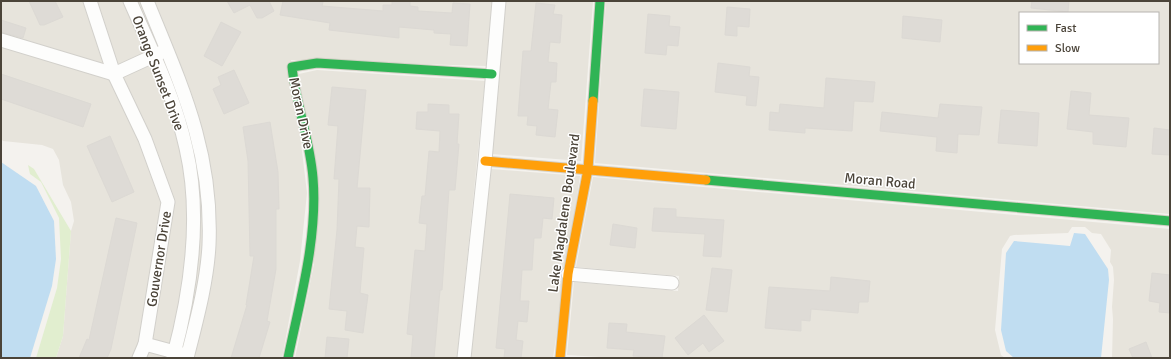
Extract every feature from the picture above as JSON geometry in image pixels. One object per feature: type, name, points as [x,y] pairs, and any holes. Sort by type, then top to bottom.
[{"type":"street","name":"Gouvernor Drive","points":[[90,1],[114,74],[145,139],[168,202],[145,344],[139,358]]},
{"type":"street","name":"Orange Sunset Drive","points":[[130,1],[174,104],[187,149],[194,203],[192,258],[187,301],[174,355]]},
{"type":"street","name":"Orange Sunset Drive","points":[[147,1],[184,89],[198,135],[208,192],[209,246],[187,357]]},
{"type":"street","points":[[464,358],[485,161],[499,1]]},
{"type":"street","name":"Lake Magdalene Boulevard","points":[[560,358],[568,274],[588,169],[600,1]]},
{"type":"street","points":[[1,40],[114,74],[167,50]]},
{"type":"street","name":"Moran Drive","points":[[288,358],[307,262],[314,192],[309,148],[293,88],[292,67],[317,63],[492,74]]},
{"type":"street","name":"Moran Road","points":[[485,161],[1170,221]]},
{"type":"street","points":[[568,274],[672,283]]},
{"type":"street","points":[[145,344],[174,355],[187,357]]},
{"type":"shaded area","points":[[1,1],[492,1],[486,66],[291,60],[307,193],[300,261],[282,358],[56,358],[63,336],[71,231],[74,221],[71,202],[63,185],[59,160],[53,149],[42,145],[3,141],[1,139]]},
{"type":"shaded area","points":[[505,1],[593,1],[581,161],[492,154]]},
{"type":"shaded area","points":[[606,1],[1170,1],[1170,214],[595,163]]},
{"type":"shaded area","points":[[317,70],[485,81],[457,358],[295,358],[314,264],[299,74]]},
{"type":"shaded area","points":[[491,169],[580,176],[553,358],[470,358]]},
{"type":"shaded area","points":[[593,177],[1170,229],[1170,358],[1112,358],[1112,307],[1114,280],[1113,267],[1110,262],[1111,250],[1101,234],[1092,233],[1085,227],[1072,227],[1068,233],[1010,236],[1002,249],[995,330],[1001,355],[1005,358],[616,358],[567,355],[574,282],[678,291],[679,276],[576,267]]},
{"type":"green space","points":[[28,165],[34,169],[71,231],[63,336],[56,358],[36,358],[57,288],[61,259],[59,218],[41,182],[30,174]]},
{"type":"water","points":[[1,162],[36,186],[54,221],[56,259],[52,286],[30,358],[1,358]]},
{"type":"water","points":[[1074,233],[1085,234],[1108,269],[1109,280],[1101,358],[1014,358],[1006,351],[1001,330],[1006,253],[1014,241],[1070,246]]},
{"type":"building","points":[[29,1],[55,1],[63,17],[44,25],[40,25]]},
{"type":"building","points":[[227,1],[269,1],[274,11],[262,18],[257,18],[250,5],[234,13]]},
{"type":"building","points":[[283,1],[314,1],[323,2],[322,6],[383,11],[383,5],[392,5],[392,1],[410,1],[410,6],[418,7],[418,11],[452,13],[453,3],[470,4],[467,46],[450,45],[451,34],[434,33],[434,30],[399,27],[399,38],[329,30],[330,23],[280,15]]},
{"type":"building","points":[[1032,1],[1069,1],[1068,12],[1031,8]]},
{"type":"building","points":[[536,3],[555,5],[553,14],[562,15],[560,43],[550,42],[548,62],[557,63],[556,82],[551,82],[548,109],[558,110],[555,137],[536,135],[537,126],[527,125],[528,116],[518,116],[523,51],[531,51]]},
{"type":"building","points":[[727,7],[750,9],[749,27],[737,26],[737,36],[725,35]]},
{"type":"building","points":[[648,14],[670,16],[669,26],[680,27],[678,46],[667,45],[666,55],[645,53]]},
{"type":"building","points":[[903,16],[942,20],[940,42],[902,38]]},
{"type":"building","points":[[1,20],[26,28],[23,38],[1,32]]},
{"type":"building","points":[[221,22],[241,32],[222,66],[204,56]]},
{"type":"building","points":[[718,63],[750,67],[749,76],[759,77],[756,106],[746,105],[747,96],[715,92]]},
{"type":"building","points":[[234,70],[249,103],[224,114],[213,89],[221,85],[218,77]]},
{"type":"building","points":[[1,74],[91,104],[83,127],[1,99]]},
{"type":"building","points":[[826,78],[875,82],[873,102],[854,101],[852,131],[805,128],[805,133],[769,130],[770,112],[779,113],[780,104],[824,108]]},
{"type":"building","points":[[332,87],[366,90],[357,188],[370,188],[369,227],[357,226],[355,247],[364,248],[360,293],[368,295],[363,333],[345,330],[347,311],[329,309],[337,230],[339,179],[334,179],[338,126],[328,125]]},
{"type":"building","points":[[644,89],[679,92],[676,129],[641,126]]},
{"type":"building","points":[[1071,91],[1091,93],[1089,115],[1129,118],[1126,147],[1093,144],[1093,132],[1067,129]]},
{"type":"building","points":[[428,104],[449,105],[449,114],[459,114],[457,144],[459,144],[455,190],[449,190],[442,290],[440,290],[434,358],[411,358],[413,335],[407,334],[415,250],[425,251],[427,224],[419,223],[422,196],[425,196],[429,151],[439,152],[440,131],[416,129],[417,112],[428,112]]},
{"type":"building","points":[[940,104],[982,107],[979,135],[958,134],[957,153],[936,151],[937,137],[880,131],[882,112],[938,118]]},
{"type":"building","points":[[1001,110],[1039,113],[1037,146],[998,143]]},
{"type":"building","points":[[270,122],[278,172],[279,209],[276,209],[276,269],[267,321],[270,322],[259,358],[231,358],[247,305],[254,256],[250,256],[248,161],[243,127]]},
{"type":"building","points":[[1154,128],[1170,130],[1170,155],[1152,154]]},
{"type":"building","points":[[110,136],[134,192],[112,202],[87,146]]},
{"type":"building","points":[[510,194],[554,198],[552,219],[543,218],[541,238],[534,238],[532,270],[522,270],[520,301],[529,301],[527,322],[518,321],[516,340],[523,341],[521,358],[504,358],[505,349],[496,348]]},
{"type":"building","points":[[654,208],[676,209],[676,217],[724,220],[721,257],[703,256],[705,234],[652,231]]},
{"type":"building","points":[[116,218],[137,223],[111,349],[107,358],[79,358],[87,339],[89,340]]},
{"type":"building","points":[[613,224],[637,228],[635,248],[610,245]]},
{"type":"building","points":[[712,268],[732,270],[727,312],[706,310]]},
{"type":"building","points":[[1152,273],[1170,275],[1170,313],[1159,312],[1160,303],[1149,301]]},
{"type":"building","points":[[831,277],[870,281],[868,302],[859,302],[858,313],[811,309],[810,321],[801,320],[801,331],[765,328],[769,287],[830,291]]},
{"type":"building","points":[[704,315],[724,341],[709,352],[703,343],[688,355],[675,338]]},
{"type":"building","points":[[609,323],[627,324],[626,332],[665,336],[662,358],[633,356],[634,350],[607,348]]},
{"type":"building","points":[[327,337],[349,339],[347,358],[325,358]]},
{"type":"building","points":[[1146,342],[1152,358],[1133,358],[1129,349]]},
{"type":"traffic: fast","points":[[593,101],[600,1]]},
{"type":"traffic: fast","points":[[288,358],[307,268],[313,223],[314,200],[311,164],[292,67],[317,63],[492,74]]},
{"type":"traffic: fast","points":[[706,180],[1170,221]]},
{"type":"traffic: slow","points":[[560,358],[568,274],[588,169],[593,101]]},
{"type":"traffic: slow","points":[[485,161],[706,180]]}]
